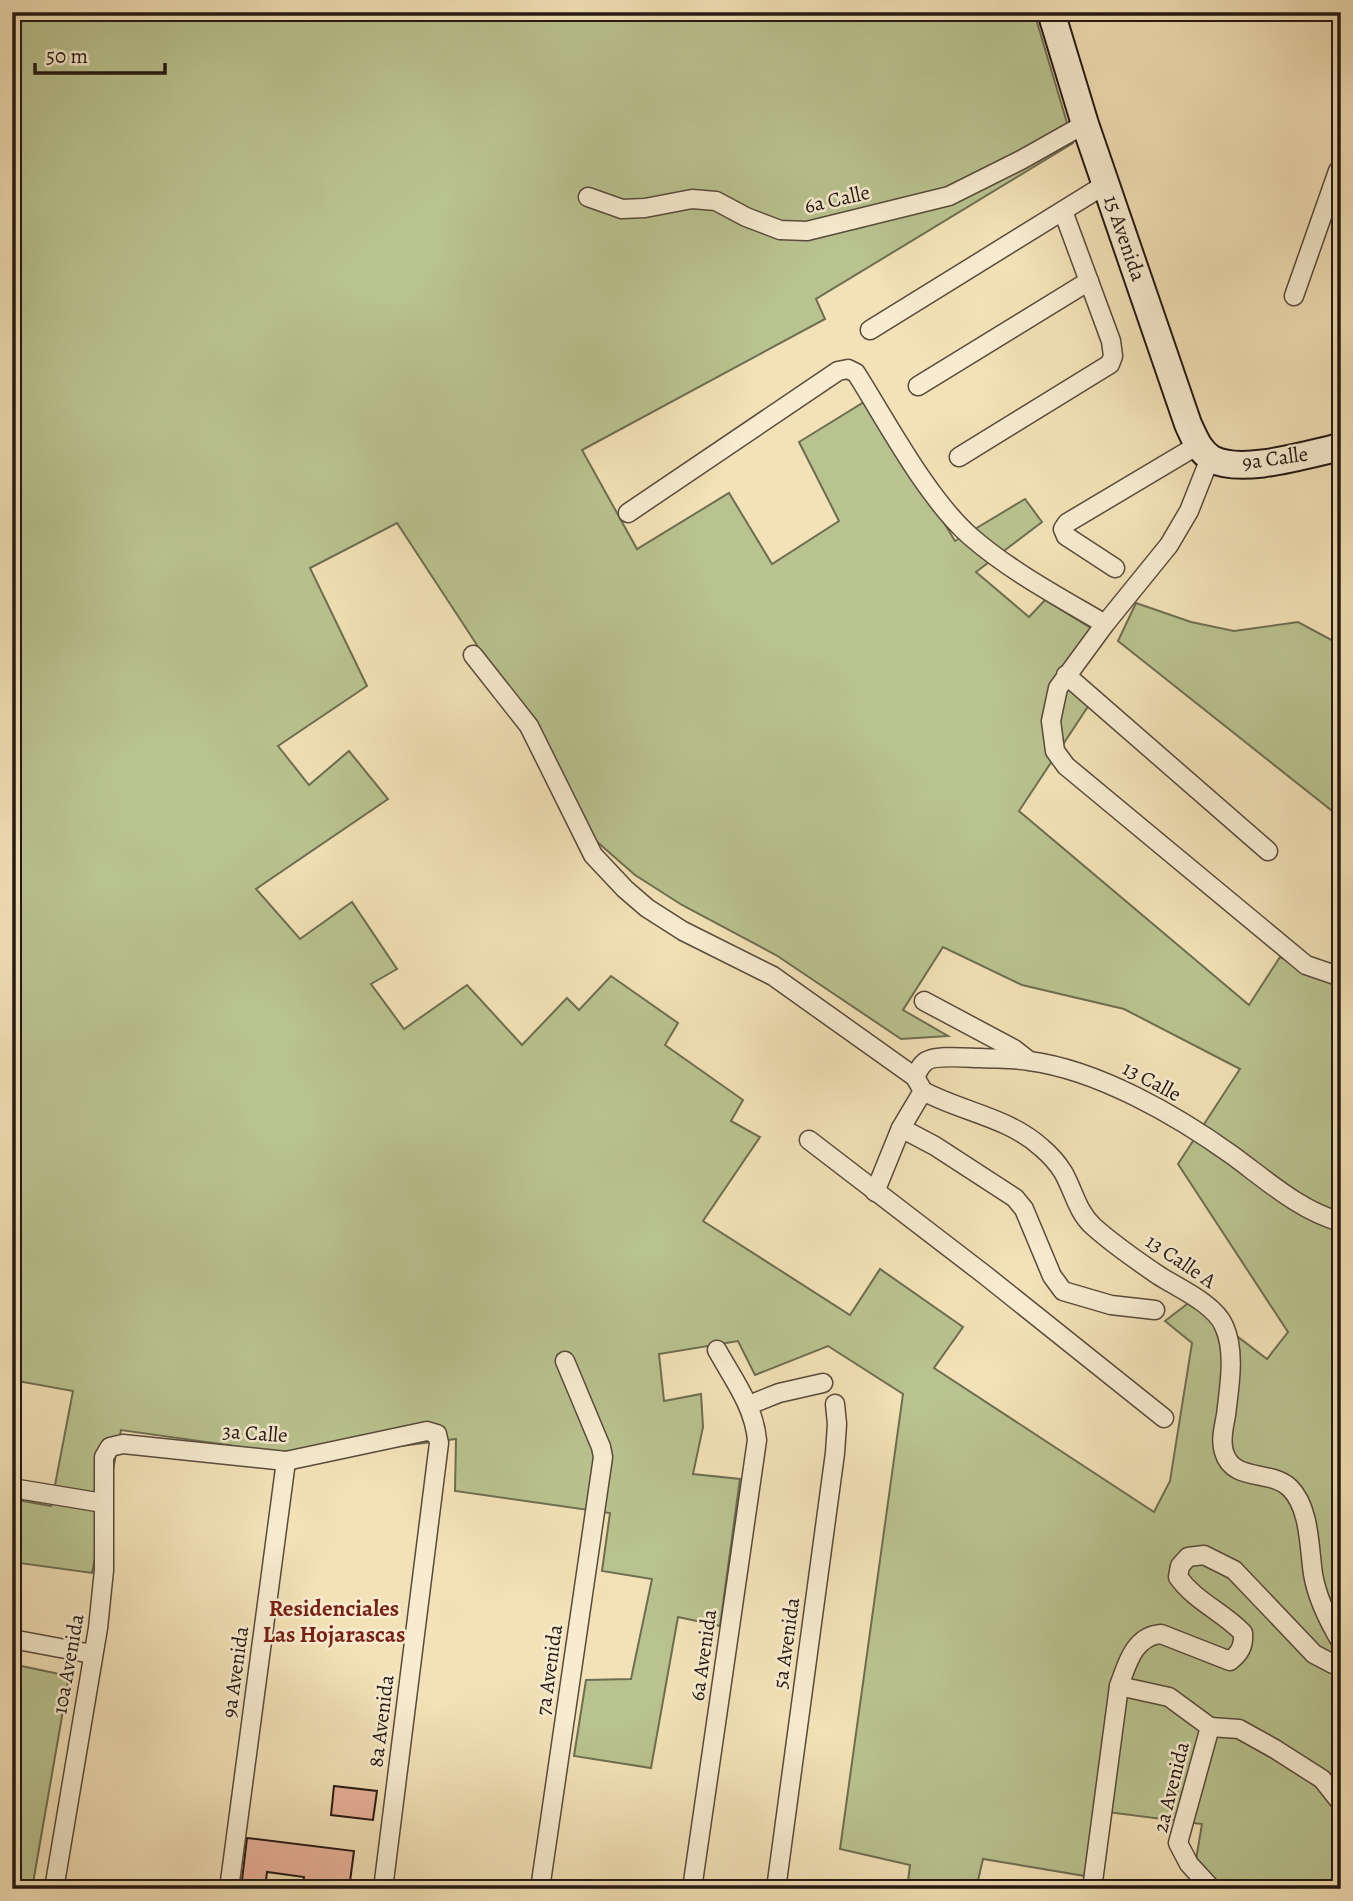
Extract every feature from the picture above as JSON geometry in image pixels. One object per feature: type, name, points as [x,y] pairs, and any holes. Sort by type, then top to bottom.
[{"type":"street","name":"15 Avenida","points":[[1051,12],[1085,124],[1188,424],[1204,451]]},
{"type":"street","name":"6a Calle","points":[[588,197],[622,209],[645,208],[692,199],[716,201],[746,217],[780,230],[807,231],[949,196],[1085,124]]},
{"type":"street","points":[[1294,296],[1339,171]]},
{"type":"street","points":[[870,330],[1106,184]]},
{"type":"street","points":[[959,457],[1110,364],[1113,356],[1111,341],[1062,211]]},
{"type":"street","points":[[918,386],[1089,281]]},
{"type":"street","points":[[628,513],[838,371],[848,369],[856,373],[922,476],[968,534],[1015,569],[1104,624]]},
{"type":"street","name":"9a Calle","points":[[1204,451],[1227,464],[1256,463],[1341,447]]},
{"type":"street","points":[[1115,568],[1066,536],[1063,528],[1067,523],[1204,451]]},
{"type":"street","points":[[1204,451],[1189,510],[1169,544],[1104,624],[1058,688],[1051,721],[1055,751],[1066,766],[1306,965],[1341,977]]},
{"type":"street","points":[[473,655],[528,726],[593,855],[625,889],[647,908],[683,931],[773,976],[919,1079],[875,1192]]},
{"type":"street","points":[[1066,675],[1268,851]]},
{"type":"street","points":[[924,1001],[1014,1049],[1028,1060]]},
{"type":"street","name":"13 Calle","points":[[919,1079],[924,1062],[956,1057],[1028,1060],[1107,1082],[1203,1135],[1307,1208],[1341,1222]]},
{"type":"street","name":"13 Calle A","points":[[919,1079],[939,1100],[1011,1126],[1042,1148],[1062,1171],[1082,1215],[1094,1227],[1155,1273],[1214,1310],[1224,1326],[1230,1346],[1229,1389],[1222,1444],[1224,1455],[1229,1464],[1248,1475],[1274,1478],[1291,1488],[1310,1534],[1314,1575],[1324,1608],[1341,1642]]},
{"type":"street","points":[[901,1128],[935,1146],[1015,1198],[1024,1209],[1052,1276],[1063,1291],[1111,1305],[1155,1310]]},
{"type":"street","points":[[809,1140],[985,1275],[1164,1418]]},
{"type":"street","points":[[717,1350],[744,1398],[771,1396],[822,1383]]},
{"type":"street","name":"7a Avenida","points":[[540,1889],[603,1457],[565,1360]]},
{"type":"street","name":"6a Avenida","points":[[692,1889],[757,1440],[756,1428],[744,1398]]},
{"type":"street","name":"5a Avenida","points":[[776,1889],[835,1453],[835,1404]]},
{"type":"street","name":"3a Calle","points":[[110,1447],[123,1444],[286,1461],[427,1431],[437,1434]]},
{"type":"street","name":"8a Avenida","points":[[383,1889],[439,1443],[437,1434]]},
{"type":"street","name":"10a Avenida","points":[[54,1889],[98,1628],[104,1570],[104,1457],[110,1447]]},
{"type":"street","name":"9a Avenida","points":[[229,1889],[286,1461]]},
{"type":"street","points":[[12,1488],[103,1503]]},
{"type":"street","points":[[1092,1889],[1119,1686],[1140,1641],[1151,1635],[1161,1634],[1230,1661],[1239,1653],[1244,1642],[1243,1633],[1231,1621],[1189,1592],[1178,1577],[1180,1566],[1188,1557],[1203,1555],[1234,1570],[1314,1654],[1341,1665]]},
{"type":"street","points":[[12,1639],[92,1654]]},
{"type":"street","points":[[1119,1686],[1169,1697],[1210,1727],[1238,1729],[1322,1779],[1341,1803]]},
{"type":"street","name":"2a Avenida","points":[[1210,1727],[1178,1843],[1189,1864],[1212,1889]]},
{"type":"green space","points":[[12,12],[1034,12],[1073,143],[816,299],[825,319],[582,450],[637,549],[729,493],[772,564],[839,521],[799,442],[869,399],[955,541],[1025,499],[1042,522],[976,572],[1029,617],[1045,600],[1094,630],[1057,681],[1089,705],[1019,811],[1249,1005],[1280,957],[1341,985],[1341,1889],[1191,1889],[1202,1824],[1100,1811],[1091,1877],[983,1859],[976,1889],[907,1889],[910,1865],[840,1849],[903,1394],[828,1346],[755,1375],[738,1341],[659,1354],[664,1401],[701,1394],[703,1427],[693,1474],[740,1479],[720,1626],[678,1617],[651,1768],[574,1756],[586,1680],[631,1679],[652,1579],[602,1571],[610,1513],[455,1491],[456,1439],[314,1457],[121,1430],[92,1573],[12,1562],[12,1499],[51,1506],[73,1391],[12,1380]],"holes":[[[397,523],[475,642],[587,833],[635,875],[682,905],[776,955],[901,1039],[948,1036],[903,1010],[943,947],[1022,985],[1124,1009],[1240,1069],[1178,1164],[1288,1332],[1267,1359],[1191,1301],[1165,1321],[1192,1343],[1170,1481],[1154,1512],[934,1368],[963,1327],[880,1269],[850,1315],[703,1221],[760,1137],[731,1121],[743,1100],[665,1045],[678,1023],[611,976],[579,1010],[567,998],[522,1045],[467,985],[404,1029],[371,984],[397,969],[352,902],[300,939],[256,889],[388,799],[349,751],[309,785],[278,746],[367,686],[310,568]]]},
{"type":"green space","points":[[1136,603],[1191,622],[1234,631],[1298,622],[1341,645],[1341,818],[1118,641]]},
{"type":"green space","points":[[12,1664],[69,1676],[32,1889],[12,1889]]},
{"type":"building","points":[[334,1786],[377,1791],[373,1820],[331,1815]]},
{"type":"building","points":[[247,1838],[354,1851],[349,1889],[302,1889],[304,1877],[267,1872],[265,1889],[241,1889]]},
{"type":"district","name":"Residenciales Las Hojarascas","points":[[334,1621]]}]
